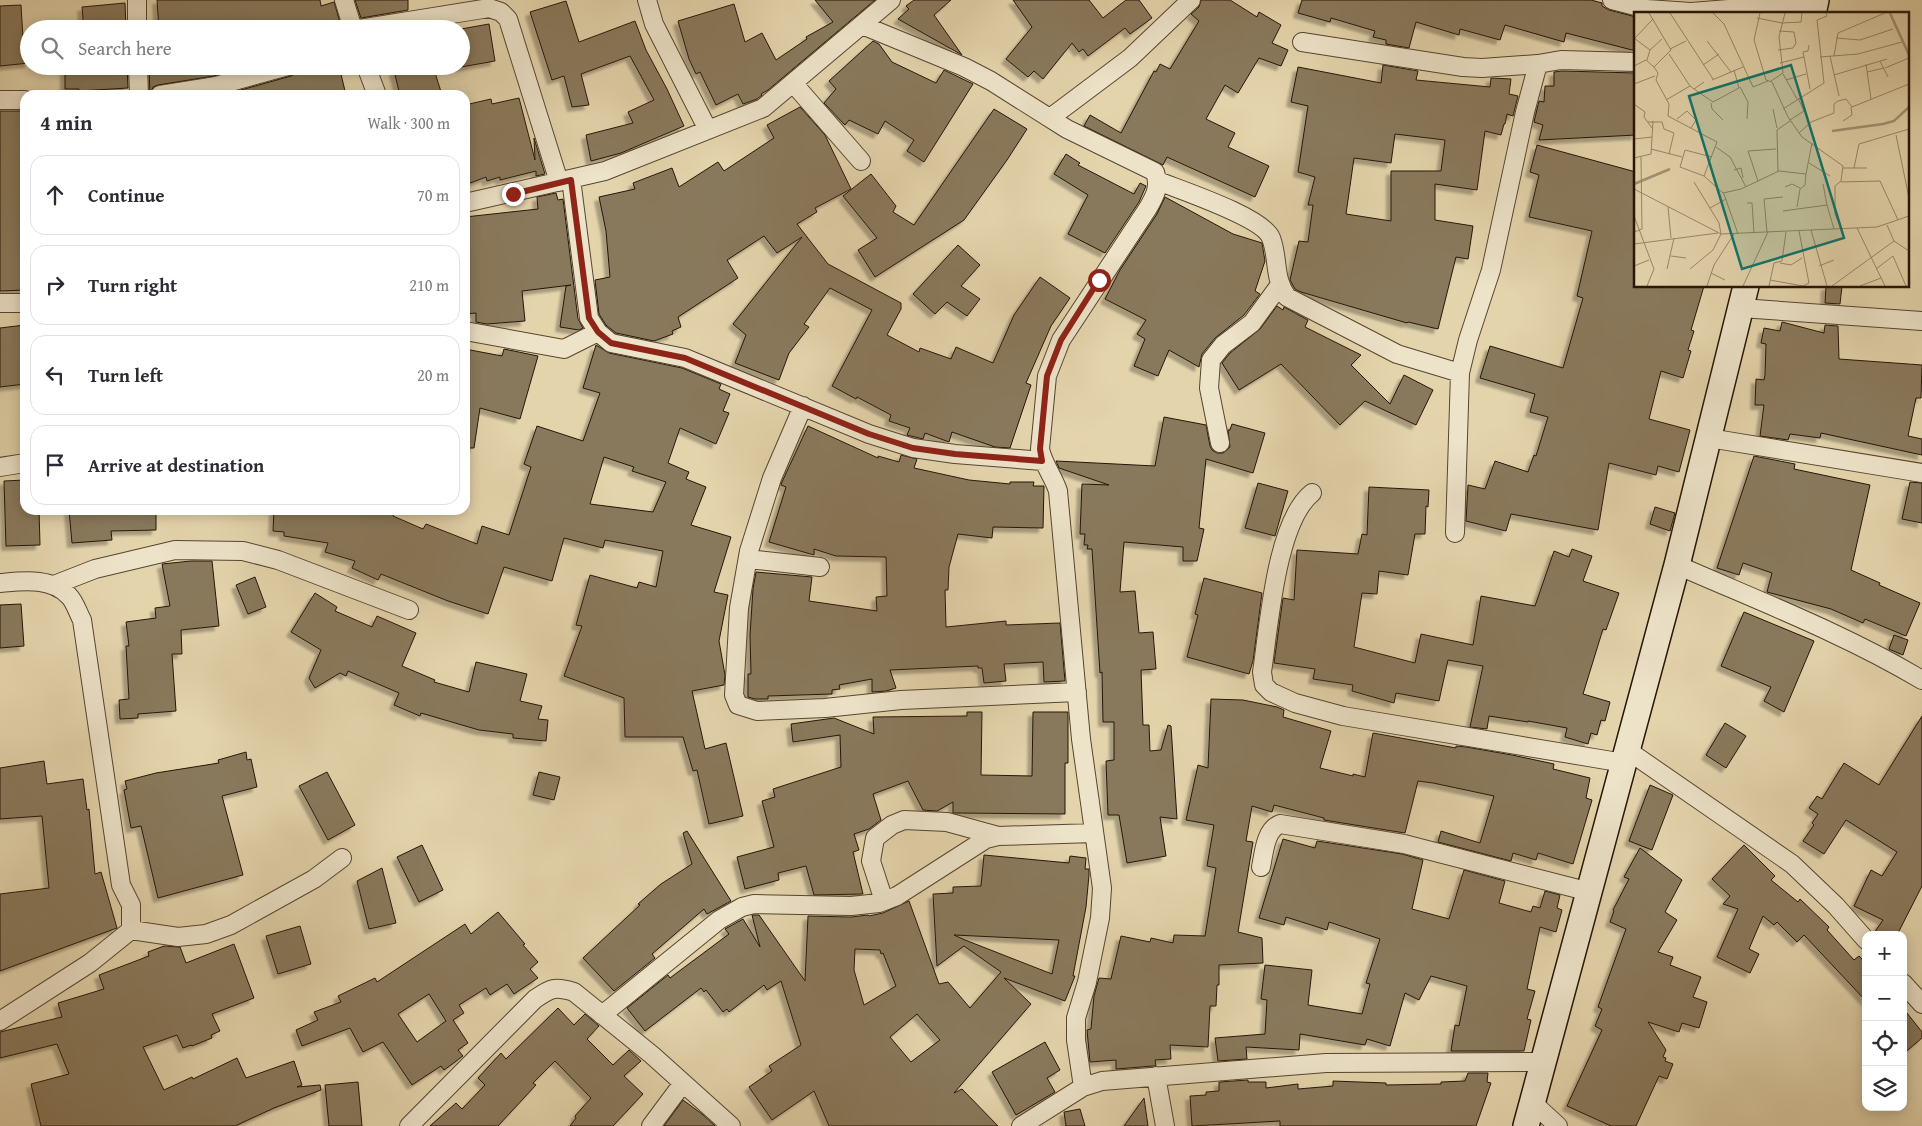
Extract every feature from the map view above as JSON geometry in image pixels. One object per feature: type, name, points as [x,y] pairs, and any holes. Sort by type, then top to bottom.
[{"type":"main road","points":[[1530,1115],[1677,566],[1744,297]]},
{"type":"street","points":[[136,0],[137,20]]},
{"type":"street","points":[[344,0],[350,20]]},
{"type":"street","points":[[647,0],[654,24],[708,130]]},
{"type":"street","points":[[470,202],[605,171],[763,108],[891,0]]},
{"type":"street","points":[[1050,118],[1130,58],[1191,0]]},
{"type":"street","points":[[1612,0],[1647,9],[1691,12],[1815,5]]},
{"type":"street","points":[[413,20],[489,8],[501,12],[508,19],[565,181],[589,318],[598,332],[611,343],[685,358],[869,434],[913,448],[955,454],[1042,461]]},
{"type":"street","points":[[862,25],[964,66],[1068,128],[1155,172],[1158,181],[1157,192],[1148,208],[1061,340],[1047,376],[1040,449],[1042,461],[1054,478],[1058,491],[1077,692],[1102,888],[1100,918],[1087,982],[1076,1018],[1076,1040],[1083,1087]]},
{"type":"street","points":[[1302,42],[1473,68],[1538,64],[1561,60],[1634,62]]},
{"type":"street","points":[[1455,533],[1460,373],[1468,340],[1491,270],[1525,112],[1538,64]]},
{"type":"street","points":[[138,75],[139,90]]},
{"type":"street","points":[[191,90],[216,86],[256,75]]},
{"type":"street","points":[[369,75],[375,90]]},
{"type":"street","points":[[793,83],[861,161]]},
{"type":"street","points":[[0,100],[20,100]]},
{"type":"street","points":[[1158,181],[1240,213],[1263,228],[1271,236],[1280,286],[1287,297],[1397,354],[1460,373]]},
{"type":"street","points":[[1220,443],[1209,388],[1211,360],[1223,345],[1252,323],[1280,286]]},
{"type":"street","points":[[1744,297],[1922,321]]},
{"type":"street","points":[[0,303],[20,303]]},
{"type":"street","points":[[470,332],[564,349],[598,332]]},
{"type":"street","points":[[803,406],[772,478],[748,559],[739,608],[734,695],[738,705],[756,711],[901,700],[1077,692]]},
{"type":"street","points":[[1709,438],[1922,473]]},
{"type":"street","points":[[0,467],[20,464]]},
{"type":"street","points":[[1312,493],[1304,500],[1288,528],[1278,567],[1262,672],[1264,685],[1271,692],[1295,703],[1343,716],[1626,756],[1792,864],[1836,906],[1862,935]]},
{"type":"street","points":[[54,585],[95,569],[175,550],[243,551],[278,560],[409,610]]},
{"type":"street","points":[[748,559],[820,567]]},
{"type":"street","points":[[1677,566],[1812,623],[1922,680]]},
{"type":"street","points":[[0,583],[30,580],[54,585],[69,596],[82,620],[120,885],[131,905],[131,930]]},
{"type":"street","points":[[884,901],[871,861],[875,838],[892,825],[904,820],[947,822],[998,836]]},
{"type":"street","points":[[1261,867],[1270,832],[1274,826],[1280,824],[1404,844],[1590,892]]},
{"type":"street","points":[[602,1015],[719,920],[742,907],[764,904],[851,906],[884,901],[897,896],[986,839],[998,836],[1094,834]]},
{"type":"street","points":[[0,1021],[90,962],[131,930],[178,937],[206,934],[231,925],[314,879],[342,858]]},
{"type":"street","points":[[1907,987],[1922,1004]]},
{"type":"street","points":[[409,1126],[535,999],[550,989],[562,988],[574,992],[732,1126]]},
{"type":"street","points":[[1021,1126],[1083,1087],[1102,1081],[1326,1063],[1544,1062]]},
{"type":"street","points":[[1156,1076],[1165,1126]]},
{"type":"street","points":[[651,1126],[683,1083]]},
{"type":"street","points":[[1530,1115],[1558,1126]]},
{"type":"building","points":[[157,0],[320,0],[321,6],[334,2],[339,20],[158,20]]},
{"type":"building","points":[[355,0],[408,0],[408,10],[361,18]]},
{"type":"building","points":[[815,0],[875,0],[757,99],[743,104],[738,94],[716,105],[700,72],[696,74],[689,59],[678,21],[734,4],[745,42],[762,33],[776,60],[807,39],[806,37],[833,22]]},
{"type":"building","points":[[914,0],[951,0],[934,15],[962,55],[898,19],[909,9],[906,6]]},
{"type":"building","points":[[1013,0],[1089,0],[1103,18],[1126,0],[1139,0],[1152,18],[1130,34],[1125,28],[1088,56],[1083,49],[1079,52],[1072,43],[1043,79],[1034,71],[1028,77],[1006,59],[1032,27]]},
{"type":"building","points":[[1201,0],[1230,0],[1257,17],[1259,12],[1281,25],[1272,43],[1288,50],[1281,66],[1259,58],[1238,93],[1225,85],[1206,119],[1235,133],[1228,147],[1269,166],[1255,197],[1167,157],[1163,165],[1084,126],[1090,115],[1121,133],[1154,71],[1156,72],[1160,64],[1170,69],[1199,21],[1191,14],[1199,7]]},
{"type":"building","points":[[1302,0],[1591,0],[1602,3],[1602,6],[1609,10],[1634,16],[1634,50],[1566,33],[1564,42],[1505,25],[1500,40],[1460,29],[1459,35],[1416,22],[1409,48],[1386,44],[1386,40],[1373,37],[1375,31],[1331,18],[1330,22],[1298,13]]},
{"type":"building","points":[[566,1],[579,42],[635,21],[646,50],[684,126],[621,153],[591,161],[586,135],[633,123],[628,112],[654,100],[630,56],[581,74],[589,105],[572,107],[564,76],[552,80],[530,12]]},
{"type":"building","points":[[125,3],[126,20],[83,20],[82,7]]},
{"type":"building","points":[[21,5],[20,64],[0,66],[0,6]]},
{"type":"building","points":[[489,24],[495,61],[470,65],[470,27]]},
{"type":"building","points":[[873,41],[879,44],[892,62],[936,83],[944,70],[973,84],[924,162],[907,151],[914,140],[885,121],[878,134],[849,120],[845,125],[824,103],[836,89],[829,81]]},
{"type":"building","points":[[1383,65],[1418,71],[1416,80],[1490,87],[1491,78],[1511,79],[1509,94],[1518,96],[1513,116],[1507,114],[1501,135],[1485,131],[1477,190],[1435,184],[1435,220],[1473,226],[1468,259],[1456,257],[1438,329],[1407,323],[1301,292],[1295,289],[1290,280],[1299,241],[1308,242],[1313,205],[1308,205],[1315,177],[1298,172],[1308,106],[1291,102],[1298,67],[1381,83]],"holes":[[[1395,134],[1445,140],[1441,171],[1391,171],[1391,221],[1346,214],[1354,158],[1391,163]]]},
{"type":"building","points":[[1554,72],[1634,73],[1634,135],[1539,140],[1543,125],[1534,122],[1539,101],[1544,102],[1545,86],[1554,86]]},
{"type":"building","points":[[65,75],[127,75],[128,88],[65,89]]},
{"type":"building","points":[[149,75],[217,75],[158,85],[150,90]]},
{"type":"building","points":[[341,75],[345,90],[241,90],[291,76]]},
{"type":"building","points":[[395,75],[436,75],[440,90],[399,90]]},
{"type":"building","points":[[519,98],[535,160],[534,138],[545,174],[536,176],[536,171],[500,180],[500,177],[487,181],[486,177],[470,183],[470,104],[491,99],[492,104]]},
{"type":"building","points":[[800,107],[825,135],[851,189],[815,208],[817,212],[797,224],[828,264],[901,303],[901,309],[887,335],[919,352],[920,348],[951,359],[956,347],[993,363],[1014,315],[1040,277],[1070,298],[1051,326],[1026,383],[1031,385],[1010,448],[995,447],[952,432],[949,442],[925,433],[923,439],[907,435],[910,428],[889,421],[891,415],[832,386],[872,310],[830,288],[804,324],[809,327],[789,353],[779,380],[735,363],[746,335],[733,324],[802,237],[777,253],[764,236],[727,260],[738,278],[678,317],[681,327],[672,331],[673,334],[654,341],[616,333],[606,325],[599,314],[595,280],[610,277],[606,231],[599,197],[635,189],[633,183],[672,168],[679,187],[718,162],[724,171],[774,138],[767,125]]},
{"type":"building","points":[[994,109],[1027,129],[1007,160],[964,220],[875,277],[858,250],[877,238],[843,196],[871,174],[896,206],[893,212],[914,225]]},
{"type":"building","points":[[0,111],[20,111],[20,290],[0,291]]},
{"type":"building","points":[[1537,145],[1634,171],[1634,288],[1703,288],[1691,330],[1694,331],[1688,350],[1691,351],[1683,378],[1661,371],[1649,419],[1690,430],[1679,472],[1658,466],[1656,475],[1609,463],[1598,530],[1511,514],[1506,531],[1466,521],[1468,485],[1485,489],[1495,461],[1528,472],[1534,455],[1536,456],[1548,417],[1530,412],[1535,394],[1480,378],[1490,346],[1563,368],[1583,298],[1577,296],[1592,231],[1529,217],[1539,175],[1530,172]]},
{"type":"building","points":[[1066,154],[1080,163],[1078,165],[1134,194],[1140,183],[1146,186],[1139,202],[1105,253],[1068,234],[1088,195],[1054,174]]},
{"type":"building","points":[[556,193],[558,200],[563,199],[578,319],[583,328],[579,330],[560,327],[566,286],[571,285],[522,291],[525,321],[487,324],[476,322],[476,313],[470,314],[470,216],[538,209],[537,197]]},
{"type":"building","points":[[1165,197],[1233,234],[1262,243],[1265,261],[1255,291],[1260,294],[1244,315],[1215,338],[1202,354],[1199,367],[1169,350],[1158,376],[1134,366],[1145,339],[1137,334],[1146,320],[1105,299],[1120,270],[1157,214]]},
{"type":"building","points":[[958,245],[980,265],[961,286],[980,299],[967,316],[947,302],[935,314],[913,294]]},
{"type":"building","points":[[1826,288],[1842,288],[1840,304],[1825,303]]},
{"type":"building","points":[[1277,306],[1283,310],[1284,307],[1308,320],[1305,327],[1361,355],[1351,365],[1390,404],[1404,375],[1433,390],[1416,425],[1365,401],[1340,425],[1281,364],[1239,390],[1222,363],[1230,353],[1260,329]]},
{"type":"building","points":[[1782,322],[1824,333],[1825,325],[1838,326],[1839,359],[1922,365],[1921,398],[1916,398],[1908,436],[1922,439],[1922,455],[1821,433],[1820,438],[1790,434],[1788,440],[1760,436],[1764,405],[1755,405],[1756,379],[1764,380],[1765,375],[1766,344],[1761,343],[1764,328],[1780,331]]},
{"type":"building","points":[[20,326],[20,385],[0,387],[0,328]]},
{"type":"building","points":[[596,345],[609,353],[682,368],[721,384],[719,389],[730,394],[723,411],[729,413],[716,444],[680,428],[668,463],[689,472],[686,479],[706,487],[691,525],[731,537],[714,592],[728,595],[719,641],[725,675],[724,685],[692,691],[705,749],[726,743],[743,816],[709,824],[697,770],[693,771],[683,737],[625,737],[624,698],[564,676],[582,626],[576,625],[590,575],[637,588],[639,582],[656,587],[663,551],[605,540],[603,548],[564,538],[552,581],[504,567],[488,614],[448,601],[381,574],[378,580],[352,568],[355,561],[325,552],[328,543],[284,536],[284,532],[273,531],[274,515],[394,515],[423,529],[426,524],[477,544],[482,526],[509,535],[531,467],[524,464],[537,426],[583,441],[600,393],[583,388]],"holes":[[[604,457],[634,467],[632,471],[666,482],[653,512],[590,504]]]},
{"type":"building","points":[[504,349],[538,356],[520,419],[480,408],[474,448],[470,448],[470,350],[502,356]]},
{"type":"building","points":[[1164,417],[1206,425],[1210,446],[1217,453],[1223,453],[1230,447],[1228,430],[1230,430],[1232,424],[1265,433],[1253,473],[1206,459],[1199,528],[1204,529],[1197,561],[1183,561],[1183,547],[1124,542],[1120,592],[1135,591],[1139,633],[1153,632],[1156,669],[1141,670],[1143,725],[1149,725],[1150,751],[1161,750],[1168,725],[1171,726],[1177,819],[1160,817],[1166,856],[1127,863],[1119,815],[1108,815],[1106,761],[1114,760],[1114,722],[1103,722],[1102,672],[1100,673],[1092,549],[1087,549],[1088,545],[1084,545],[1085,534],[1080,534],[1082,484],[1109,485],[1059,468],[1056,461],[1155,466]]},
{"type":"building","points":[[808,426],[878,458],[878,456],[899,462],[901,455],[917,459],[914,468],[969,480],[1010,484],[1010,482],[1034,482],[1033,486],[1044,486],[1043,528],[993,527],[992,538],[958,534],[949,567],[948,590],[945,590],[946,627],[1006,621],[1006,625],[1060,623],[1065,681],[1044,682],[1043,662],[1004,664],[1006,681],[984,683],[982,668],[978,668],[978,666],[890,670],[896,688],[886,691],[872,692],[872,679],[839,685],[840,689],[832,690],[832,694],[768,696],[768,699],[748,697],[748,674],[751,674],[750,635],[756,572],[812,577],[809,601],[877,611],[876,597],[887,596],[886,557],[836,556],[814,549],[814,555],[769,542],[786,487],[781,485],[782,482]]},
{"type":"building","points":[[1754,456],[1795,464],[1794,469],[1870,485],[1851,570],[1920,603],[1906,636],[1865,619],[1863,623],[1831,609],[1767,592],[1772,573],[1743,563],[1739,575],[1717,568]]},
{"type":"building","points":[[20,480],[20,515],[39,515],[40,545],[6,546],[4,481]]},
{"type":"building","points":[[1910,482],[1922,483],[1922,523],[1902,519]]},
{"type":"building","points":[[1258,483],[1288,491],[1275,536],[1245,528]]},
{"type":"building","points":[[1369,487],[1429,490],[1428,507],[1426,506],[1425,534],[1415,534],[1408,575],[1379,571],[1377,594],[1362,593],[1354,647],[1415,663],[1421,634],[1473,645],[1481,596],[1535,606],[1554,551],[1569,557],[1572,549],[1592,556],[1583,581],[1619,593],[1606,630],[1603,629],[1583,694],[1610,702],[1605,721],[1601,720],[1597,735],[1591,733],[1588,744],[1565,737],[1567,728],[1528,721],[1489,716],[1487,729],[1470,727],[1483,666],[1448,660],[1439,701],[1396,693],[1394,703],[1352,691],[1353,685],[1313,679],[1315,669],[1274,663],[1283,598],[1294,600],[1297,550],[1358,554],[1362,534],[1367,535]]},
{"type":"building","points":[[1655,507],[1675,513],[1670,531],[1650,524]]},
{"type":"building","points":[[69,515],[156,515],[156,530],[111,531],[112,540],[72,543]]},
{"type":"building","points":[[212,561],[219,626],[181,630],[182,654],[172,654],[176,711],[138,714],[138,718],[120,719],[119,700],[129,699],[126,646],[129,646],[126,622],[156,618],[155,608],[170,606],[162,564]]},
{"type":"building","points":[[255,577],[266,607],[248,614],[236,585]]},
{"type":"building","points":[[1204,578],[1262,593],[1253,661],[1249,674],[1187,657],[1198,615],[1195,614]]},
{"type":"building","points":[[315,593],[337,607],[335,611],[372,627],[377,616],[416,633],[402,666],[435,680],[434,682],[469,692],[476,662],[527,674],[520,701],[542,706],[538,719],[548,720],[546,741],[513,738],[513,734],[479,730],[421,713],[420,716],[394,705],[399,693],[348,671],[346,676],[340,673],[315,688],[309,678],[321,650],[291,632]]},
{"type":"building","points":[[21,604],[24,646],[0,648],[0,605]]},
{"type":"building","points":[[1744,612],[1814,641],[1784,712],[1764,701],[1771,687],[1721,666]]},
{"type":"building","points":[[1894,635],[1908,640],[1903,655],[1889,649]]},
{"type":"building","points":[[1211,699],[1243,700],[1277,707],[1284,710],[1283,717],[1331,731],[1320,768],[1353,776],[1353,774],[1365,777],[1373,733],[1456,748],[1456,746],[1466,747],[1512,755],[1554,764],[1553,769],[1590,778],[1586,798],[1592,800],[1573,864],[1538,853],[1536,860],[1513,853],[1511,861],[1438,842],[1441,831],[1480,843],[1494,796],[1433,783],[1418,781],[1405,833],[1324,820],[1324,818],[1274,805],[1272,812],[1252,806],[1246,841],[1253,842],[1238,932],[1262,938],[1263,963],[1219,965],[1216,1006],[1210,1006],[1208,1047],[1170,1045],[1171,1059],[1155,1060],[1156,1066],[1116,1069],[1116,1060],[1090,1062],[1087,1030],[1091,1029],[1094,996],[1099,978],[1111,979],[1121,936],[1150,942],[1151,938],[1173,943],[1174,935],[1205,936],[1216,868],[1207,866],[1214,825],[1186,820],[1198,765],[1208,768]]},
{"type":"building","points":[[967,712],[982,712],[981,775],[1032,776],[1033,712],[1068,712],[1065,814],[953,813],[953,802],[937,811],[923,810],[908,781],[873,794],[881,820],[869,829],[854,834],[859,850],[853,852],[863,894],[814,895],[806,866],[778,873],[779,880],[745,889],[737,857],[774,847],[762,801],[775,797],[773,789],[841,767],[840,735],[793,742],[791,724],[834,718],[874,734],[873,717],[967,716]]},
{"type":"building","points":[[1922,716],[1922,886],[1899,931],[1875,931],[1883,920],[1854,906],[1871,870],[1882,876],[1897,852],[1846,820],[1824,854],[1803,841],[1814,825],[1812,823],[1818,814],[1809,808],[1817,796],[1822,799],[1844,763],[1879,785]]},
{"type":"building","points":[[1725,723],[1746,736],[1726,768],[1706,755]]},
{"type":"building","points":[[246,752],[247,760],[251,759],[257,787],[222,796],[243,875],[158,898],[141,826],[131,828],[124,790],[127,789],[125,781],[156,773],[219,763],[218,760]]},
{"type":"building","points":[[44,761],[47,784],[83,779],[87,810],[89,809],[95,874],[101,872],[117,928],[0,971],[0,894],[49,888],[42,816],[0,819],[0,768]]},
{"type":"building","points":[[327,772],[355,825],[328,840],[299,786]]},
{"type":"building","points":[[539,772],[560,777],[554,800],[533,795]]},
{"type":"building","points":[[1650,785],[1673,795],[1652,850],[1629,841]]},
{"type":"building","points":[[687,831],[731,901],[707,914],[704,909],[652,954],[655,958],[614,991],[583,958],[661,884],[692,864],[683,833]]},
{"type":"building","points":[[1283,839],[1315,848],[1317,841],[1402,854],[1423,860],[1412,909],[1449,919],[1464,870],[1505,881],[1499,903],[1531,912],[1533,906],[1540,908],[1545,891],[1560,895],[1557,908],[1562,910],[1556,932],[1540,927],[1527,989],[1535,991],[1527,1019],[1531,1020],[1524,1051],[1451,1051],[1455,1025],[1459,1026],[1467,986],[1431,976],[1419,1000],[1405,993],[1390,1046],[1367,1039],[1365,1045],[1300,1034],[1299,1050],[1246,1047],[1247,1059],[1218,1061],[1215,1038],[1265,1034],[1267,1000],[1261,999],[1265,965],[1312,970],[1308,1005],[1362,1014],[1370,984],[1366,983],[1380,939],[1329,922],[1327,930],[1286,917],[1284,925],[1259,918]]},
{"type":"building","points":[[422,845],[443,890],[419,902],[397,857]]},
{"type":"building","points":[[1744,845],[1775,876],[1771,880],[1798,902],[1800,899],[1829,927],[1827,930],[1854,960],[1859,956],[1862,959],[1862,997],[1804,935],[1797,942],[1777,922],[1774,925],[1763,916],[1749,949],[1759,954],[1750,973],[1717,957],[1738,909],[1723,904],[1730,896],[1712,879]]},
{"type":"building","points":[[1640,848],[1682,880],[1665,912],[1677,920],[1658,952],[1673,957],[1670,965],[1701,977],[1693,997],[1707,1002],[1699,1028],[1682,1023],[1679,1032],[1648,1022],[1666,1050],[1663,1057],[1666,1058],[1665,1061],[1673,1064],[1667,1079],[1659,1076],[1636,1126],[1611,1126],[1567,1106],[1602,1030],[1595,1026],[1602,1009],[1598,1007],[1626,929],[1610,922],[1613,910],[1629,879],[1624,877]]},
{"type":"building","points":[[984,855],[1069,863],[1070,856],[1086,858],[1085,869],[1089,869],[1086,907],[1073,976],[1075,976],[1065,1001],[1004,978],[1031,1004],[954,1093],[962,1089],[998,1126],[829,1126],[814,1091],[772,1120],[749,1087],[772,1071],[769,1066],[801,1045],[781,981],[767,990],[764,985],[729,1012],[727,1009],[723,1012],[706,990],[704,992],[701,988],[645,1031],[627,1008],[668,975],[670,978],[729,934],[725,929],[743,919],[760,947],[752,915],[759,915],[805,981],[808,916],[869,916],[883,913],[909,901],[939,984],[948,982],[970,1008],[1001,972],[964,946],[937,966],[933,894],[953,893],[953,887],[981,886]],"holes":[[[954,935],[1059,940],[1052,974],[965,940]],[[855,949],[880,950],[881,954],[883,953],[896,986],[864,1005],[854,970]],[[917,1014],[940,1040],[911,1062],[890,1037]]]},
{"type":"building","points":[[382,868],[396,923],[369,929],[357,881]]},
{"type":"building","points":[[498,912],[538,962],[530,969],[538,978],[514,994],[507,984],[490,995],[486,988],[459,1005],[464,1013],[453,1020],[468,1043],[458,1050],[463,1056],[444,1070],[441,1066],[412,1085],[383,1042],[363,1052],[350,1028],[302,1046],[296,1030],[318,1020],[314,1012],[341,1002],[338,996],[375,978],[377,982],[465,924],[471,934]],"holes":[[[429,994],[446,1021],[417,1042],[398,1014]]]},
{"type":"building","points":[[300,926],[311,964],[278,974],[266,936]]},
{"type":"building","points":[[234,944],[254,998],[212,1014],[220,1031],[211,1035],[212,1038],[183,1048],[177,1035],[143,1047],[164,1090],[192,1077],[193,1079],[237,1058],[246,1078],[294,1061],[302,1085],[297,1087],[320,1085],[321,1090],[274,1108],[235,1126],[41,1126],[31,1084],[69,1074],[57,1044],[0,1058],[0,1032],[62,1017],[58,1003],[104,989],[99,975],[149,956],[148,952],[164,946],[180,947],[186,963]]},
{"type":"building","points":[[558,1008],[574,1025],[585,1014],[599,1026],[587,1039],[613,1065],[629,1050],[641,1061],[624,1076],[643,1094],[613,1126],[570,1126],[576,1118],[575,1116],[591,1098],[555,1061],[533,1083],[536,1085],[498,1126],[430,1126],[456,1103],[462,1109],[485,1085],[478,1078],[501,1053],[506,1059]]},
{"type":"building","points":[[1907,1013],[1922,1032],[1922,1038],[1907,1051]]},
{"type":"building","points":[[1045,1042],[1060,1070],[1047,1078],[1055,1092],[1016,1115],[992,1072]]},
{"type":"building","points":[[1468,1073],[1488,1073],[1487,1082],[1491,1083],[1476,1126],[1280,1126],[1280,1121],[1192,1126],[1190,1096],[1206,1095],[1206,1092],[1219,1091],[1219,1082],[1248,1080],[1248,1082],[1266,1082],[1266,1088],[1298,1084],[1298,1089],[1333,1086],[1333,1081],[1386,1083],[1386,1085],[1441,1084],[1441,1082],[1465,1081]]},
{"type":"building","points":[[358,1082],[362,1126],[329,1126],[325,1085]]},
{"type":"building","points":[[1144,1098],[1148,1126],[1124,1126]]},
{"type":"building","points":[[683,1100],[702,1114],[715,1126],[664,1126]]},
{"type":"building","points":[[1080,1109],[1085,1126],[1066,1126],[1064,1112]]},
{"type":"route","points":[[513,194],[571,180],[589,318],[598,332],[611,343],[685,358],[869,434],[913,448],[955,454],[1042,461],[1040,449],[1047,376],[1061,340],[1099,280]]}]
